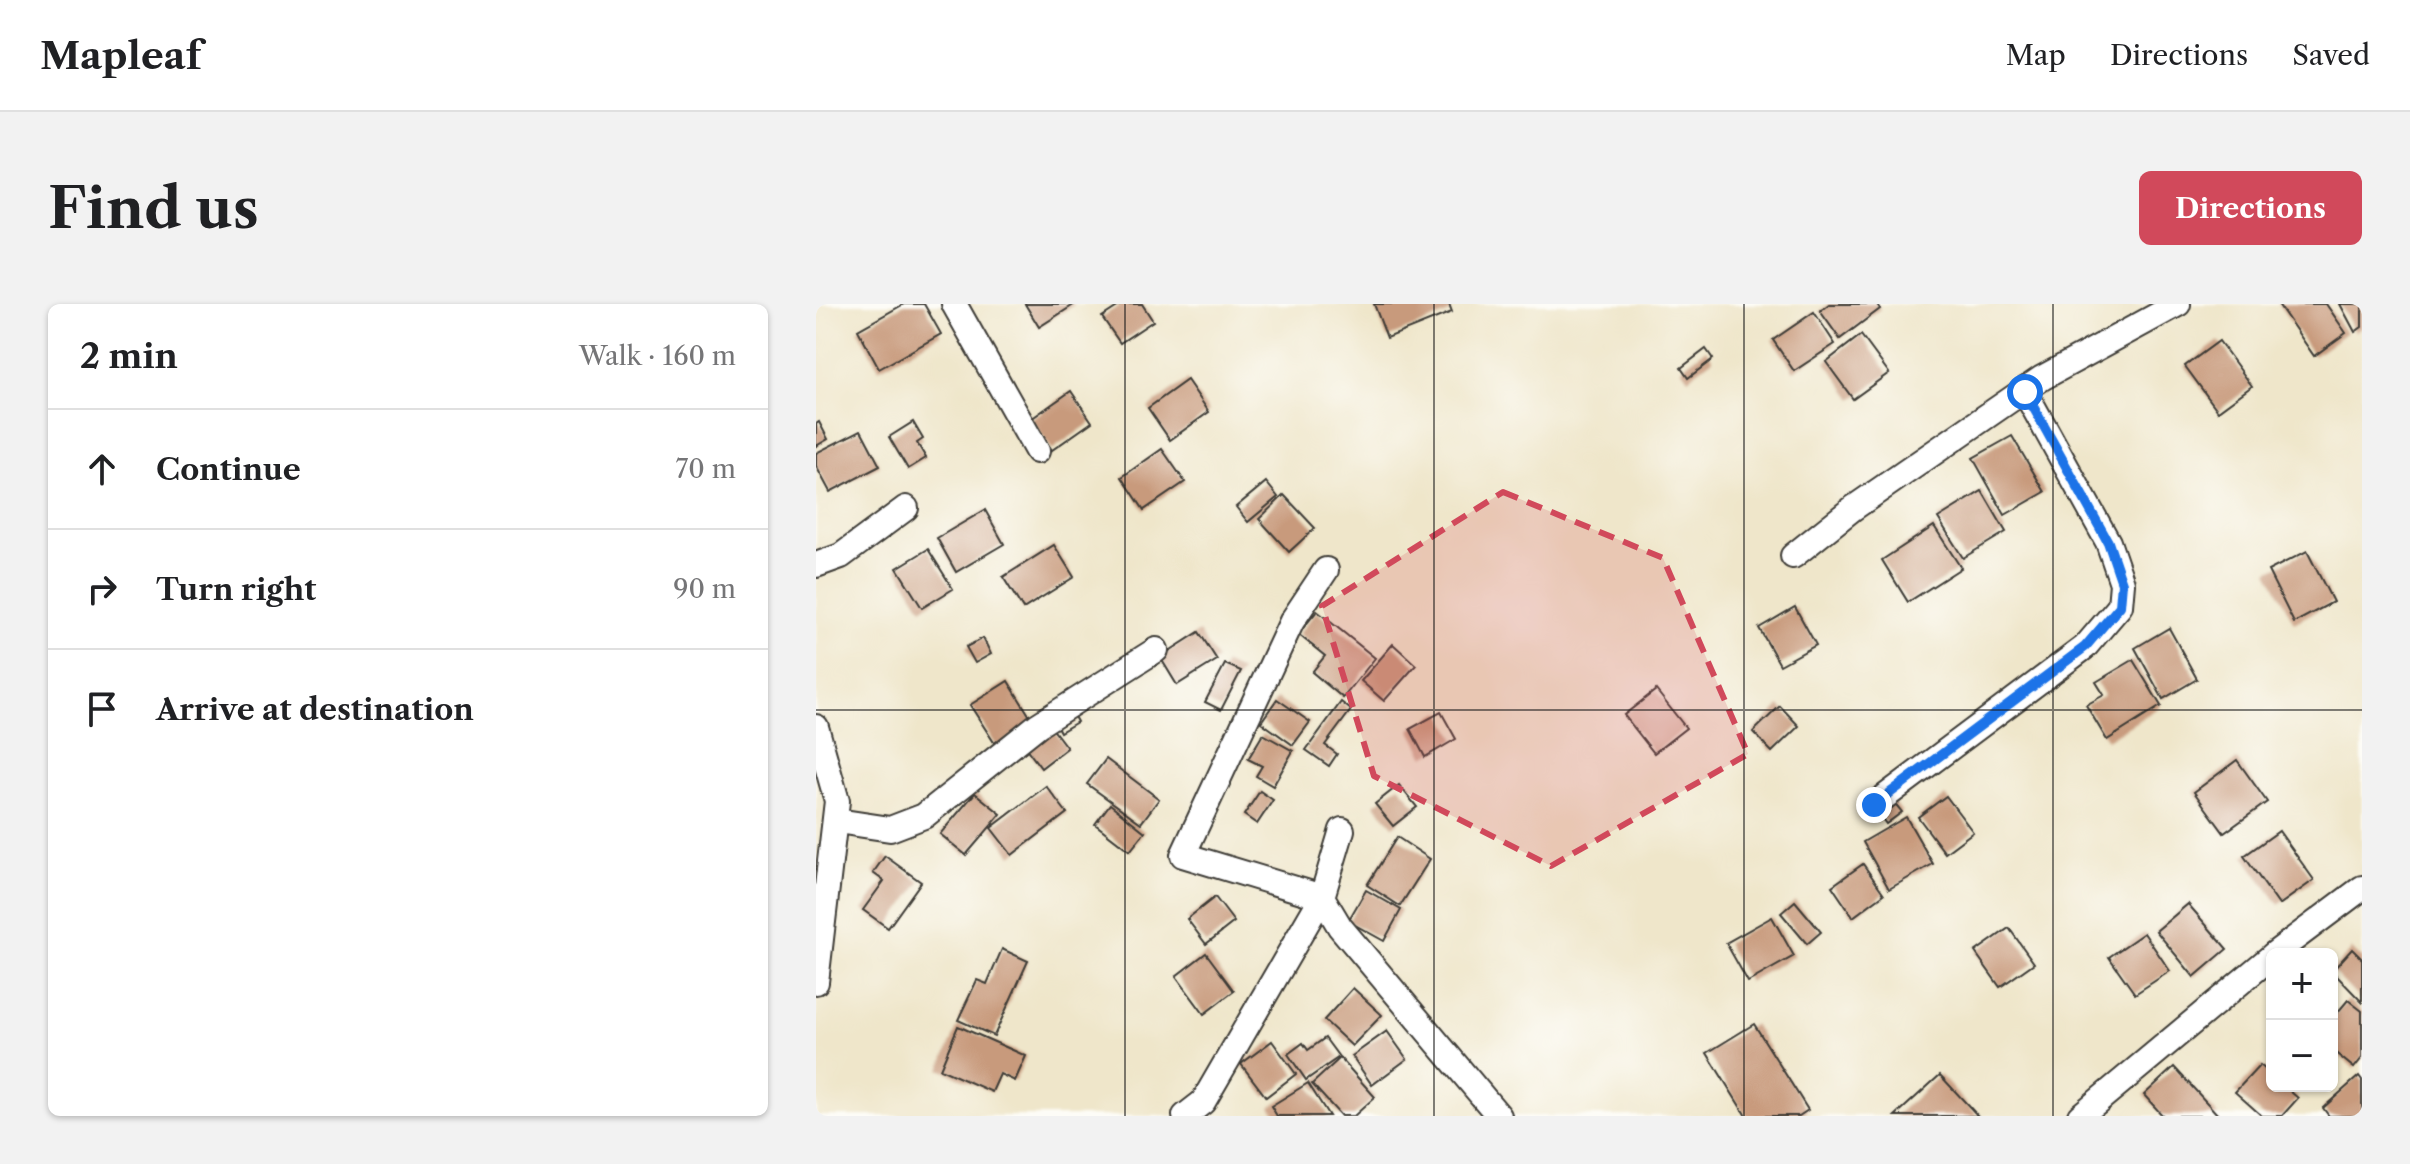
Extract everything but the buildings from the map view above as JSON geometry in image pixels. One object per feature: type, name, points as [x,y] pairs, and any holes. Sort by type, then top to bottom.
[{"type":"street","points":[[954,304],[1037,451]]},
{"type":"street","points":[[1793,556],[1852,509],[2042,378],[2178,304]]},
{"type":"street","points":[[1874,805],[2085,647],[2120,606],[2122,583],[2108,542],[2025,392]]},
{"type":"street","points":[[816,565],[841,556],[906,508]]},
{"type":"street","points":[[1326,570],[1292,621],[1183,855],[1322,897],[1340,927],[1499,1116]]},
{"type":"street","points":[[837,821],[890,829],[924,816],[1038,725],[1156,650]]},
{"type":"street","points":[[816,727],[837,801],[816,982]]},
{"type":"street","points":[[1185,1116],[1203,1102],[1322,897],[1342,830]]},
{"type":"street","points":[[2282,948],[2362,888]]},
{"type":"street","points":[[2080,1116],[2266,961]]},
{"type":"highlighted area","points":[[1503,492],[1663,558],[1748,754],[1551,866],[1374,776],[1322,606]]},
{"type":"route","points":[[1874,805],[2085,647],[2120,606],[2122,583],[2108,542],[2025,392]]}]
